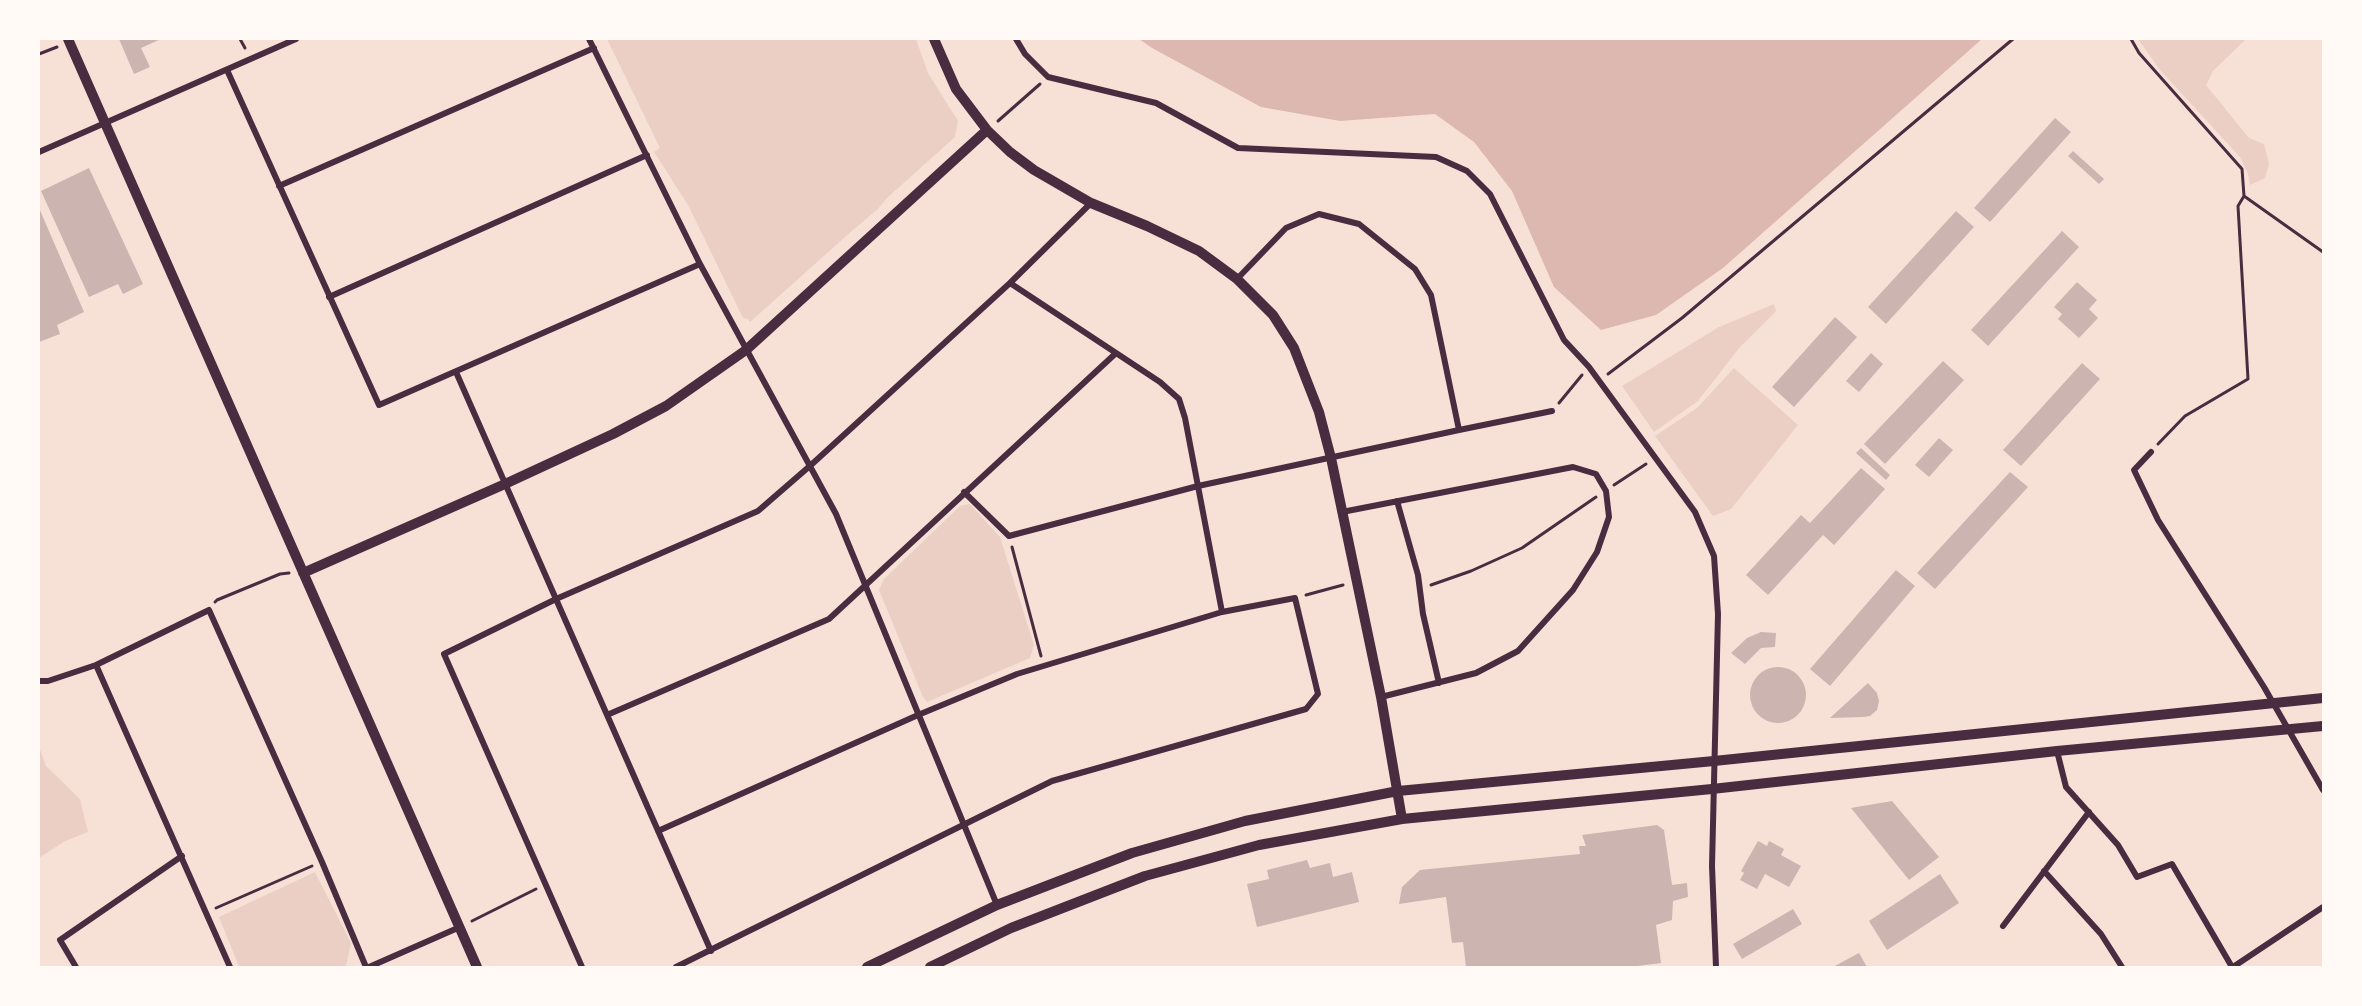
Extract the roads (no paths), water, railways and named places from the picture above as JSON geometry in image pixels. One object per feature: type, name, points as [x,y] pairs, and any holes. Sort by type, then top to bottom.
[{"type":"street","points":[[68,39],[477,967]]},
{"type":"street","points":[[39,152],[296,39]]},
{"type":"street","points":[[589,39],[700,264],[836,514],[998,905]]},
{"type":"street","points":[[934,39],[956,89],[987,130],[1010,152],[1034,170],[1092,203],[1148,226],[1199,251],[1237,279],[1273,315],[1294,348],[1319,412],[1331,458],[1381,697],[1402,819]]},
{"type":"street","points":[[1016,39],[1025,54],[1048,76],[1156,103],[1238,148],[1436,157],[1467,171],[1490,194],[1564,340],[1599,380],[1695,512],[1714,555],[1718,614],[1712,866],[1716,967]]},
{"type":"street","points":[[279,186],[594,48]]},
{"type":"street","points":[[227,70],[379,405],[700,264]]},
{"type":"street","points":[[303,573],[505,484],[613,434],[666,406],[746,350],[987,130]]},
{"type":"street","points":[[329,297],[647,155]]},
{"type":"street","points":[[582,967],[444,654],[556,599],[758,511],[1010,283],[1092,203]]},
{"type":"street","points":[[1237,279],[1286,228],[1319,214],[1359,224],[1415,269],[1431,295],[1459,430]]},
{"type":"street","points":[[1010,283],[1160,382],[1179,399],[1185,418],[1222,612]]},
{"type":"street","points":[[607,715],[829,619],[1115,354]]},
{"type":"street","points":[[456,372],[711,951]]},
{"type":"street","points":[[964,492],[1009,536],[1198,486],[1552,411]]},
{"type":"street","points":[[2151,452],[2134,470],[2158,520],[2264,687],[2323,790]]},
{"type":"street","points":[[1342,512],[1573,467],[1596,474],[1606,491],[1609,517],[1597,552],[1573,590],[1518,651],[1476,673],[1381,697]]},
{"type":"street","points":[[1397,501],[1418,574],[1423,614],[1440,683]]},
{"type":"street","points":[[658,831],[918,715],[1017,674],[1222,612],[1295,598],[1318,694],[1306,709],[1052,781],[676,967]]},
{"type":"street","points":[[39,681],[48,681],[96,665],[209,610],[367,967],[460,927]]},
{"type":"street","points":[[96,665],[230,967]]},
{"type":"street","points":[[867,967],[998,905],[1132,852],[1245,821],[1398,791],[2323,698]]},
{"type":"street","points":[[930,967],[1011,928],[1145,876],[1259,845],[1402,819],[1713,789],[2057,751],[2323,726]]},
{"type":"street","points":[[2057,751],[2066,787],[2118,845],[2137,877],[2172,864],[2232,967],[2323,907]]},
{"type":"street","points":[[2003,926],[2089,812]]},
{"type":"street","points":[[76,967],[60,940],[182,856]]},
{"type":"street","points":[[2044,871],[2101,934],[2122,967]]}]
